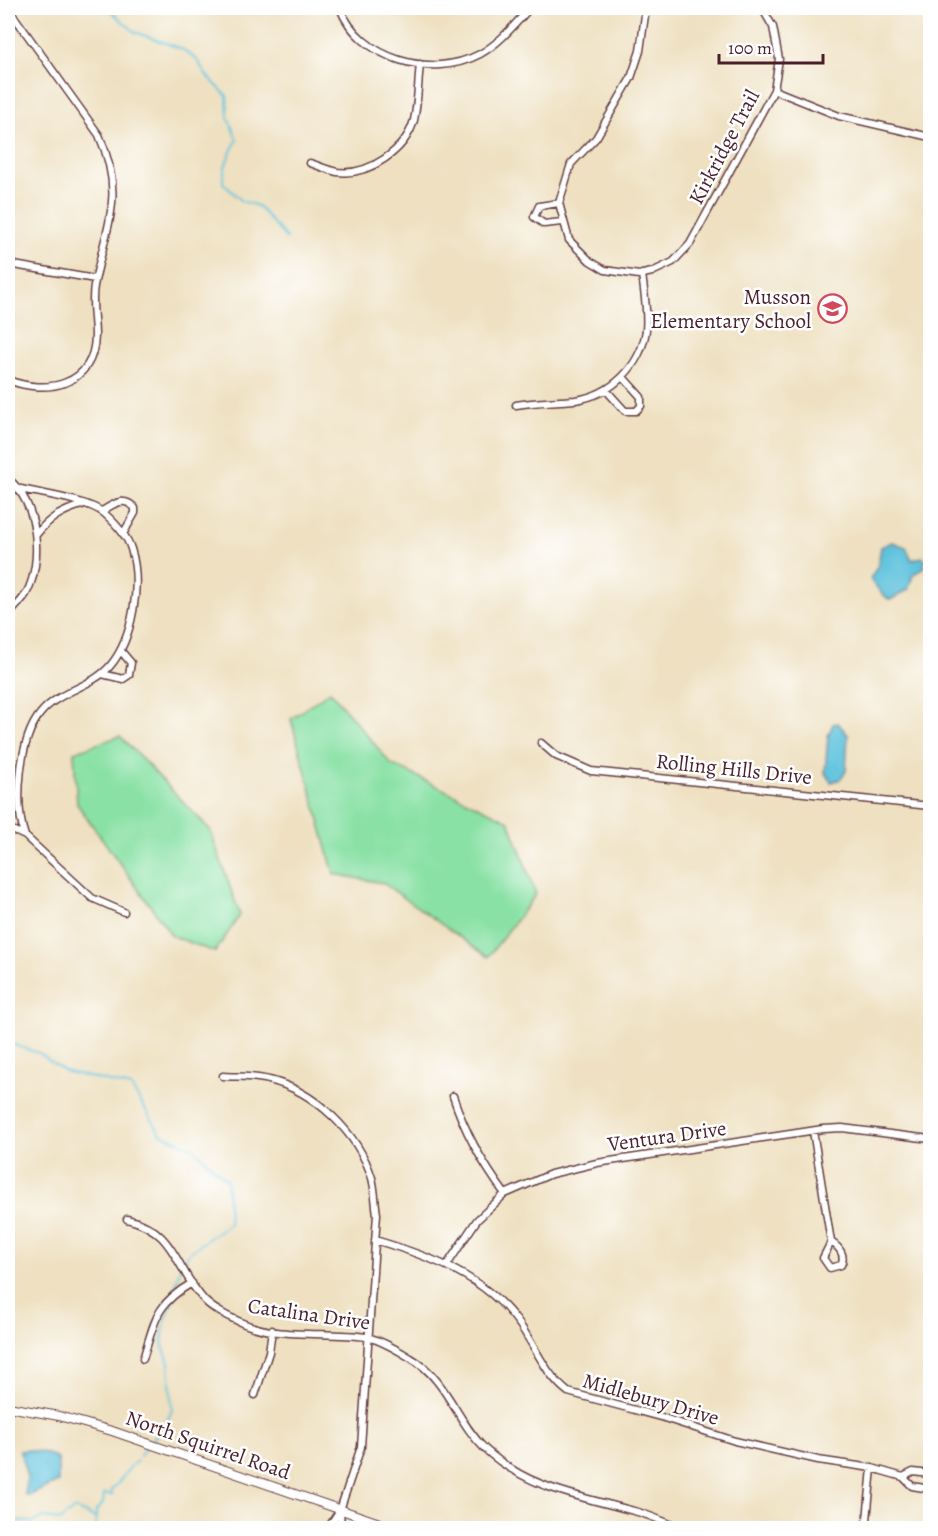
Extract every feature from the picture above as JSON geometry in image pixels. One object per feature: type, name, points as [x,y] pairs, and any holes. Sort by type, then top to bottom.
[{"type":"street","points":[[8,8],[99,135],[109,158],[114,201],[92,298],[95,337],[90,362],[72,382],[51,387],[19,384],[8,380]]},
{"type":"street","points":[[340,8],[355,34],[374,49],[395,59],[420,64],[446,64],[478,55],[498,42],[530,8]]},
{"type":"street","points":[[516,405],[535,401],[575,400],[606,390],[623,377],[635,361],[646,331],[642,274],[605,270],[590,261],[569,240],[562,222],[559,203],[571,164],[596,138],[631,78],[640,51],[646,8]]},
{"type":"street","name":"Kirkridge Trail","points":[[642,274],[673,262],[690,244],[774,90],[778,59],[773,27],[762,8]]},
{"type":"street","points":[[310,164],[339,172],[360,169],[376,164],[396,150],[413,122],[420,64]]},
{"type":"street","points":[[774,90],[839,116],[930,137]]},
{"type":"street","points":[[559,203],[538,206],[534,216],[544,224],[562,222]]},
{"type":"street","points":[[8,264],[95,279]]},
{"type":"street","points":[[606,390],[625,411],[636,411],[641,406],[641,397],[623,377]]},
{"type":"street","points":[[8,479],[21,489],[82,504],[102,512],[123,534],[131,548],[134,570],[133,614],[122,651],[102,674],[51,702],[39,715],[26,744],[18,793],[20,820],[25,836]]},
{"type":"street","points":[[8,616],[26,595],[37,550],[36,535],[21,489]]},
{"type":"street","points":[[102,512],[123,500],[135,508],[135,513],[123,534]]},
{"type":"street","points":[[36,535],[46,522],[61,512],[82,504]]},
{"type":"street","points":[[102,674],[123,679],[129,675],[131,663],[122,651]]},
{"type":"street","name":"Rolling Hills Drive","points":[[541,744],[556,756],[591,771],[930,806]]},
{"type":"street","points":[[8,801],[18,793]]},
{"type":"street","points":[[8,828],[25,836],[92,898],[124,912]]},
{"type":"street","points":[[223,1076],[269,1080],[294,1089],[319,1105],[343,1126],[372,1178],[377,1214],[361,1447],[340,1510],[328,1528]]},
{"type":"street","points":[[453,1096],[462,1124],[482,1163],[505,1194]]},
{"type":"street","name":"Ventura Drive","points":[[447,1265],[477,1220],[505,1194],[551,1173],[597,1163],[842,1128],[930,1139]]},
{"type":"street","points":[[813,1131],[831,1242]]},
{"type":"street","name":"Catalina Drive","points":[[127,1219],[143,1223],[161,1234],[171,1245],[192,1283],[206,1302],[237,1321],[272,1330],[369,1337],[412,1358],[439,1382],[463,1422],[484,1448],[509,1469],[537,1484],[563,1494],[637,1512],[681,1528]]},
{"type":"street","name":"Midlebury Drive","points":[[375,1240],[427,1255],[473,1280],[519,1323],[542,1364],[568,1392],[661,1417],[735,1441],[818,1460],[872,1468],[903,1477],[912,1486],[930,1488]]},
{"type":"street","points":[[143,1359],[157,1314],[172,1295],[192,1283]]},
{"type":"street","points":[[255,1395],[269,1352],[272,1330]]},
{"type":"street","name":"North Squirrel Road","points":[[8,1407],[58,1416],[112,1431],[394,1528]]},
{"type":"street","points":[[863,1528],[867,1520],[872,1468]]},
{"type":"street","name":"Midlebury Drive","points":[[903,1477],[913,1472],[930,1474]]},
{"type":"street","points":[[340,1510],[341,1528]]},
{"type":"green space","points":[[330,691],[391,764],[509,821],[536,894],[488,957],[383,883],[334,874],[291,719]]},
{"type":"green space","points":[[120,736],[210,830],[240,915],[215,952],[172,936],[77,804],[74,752]]},
{"type":"water","points":[[892,542],[906,547],[912,560],[922,557],[925,560],[924,567],[913,575],[908,590],[890,600],[870,579],[878,565],[881,547]]},
{"type":"water","points":[[838,723],[848,735],[846,771],[841,779],[831,782],[825,773],[828,736],[833,724]]},
{"type":"water","points":[[20,1451],[45,1453],[58,1459],[58,1482],[28,1496],[25,1495],[27,1477]]},
{"type":"waterway","points":[[107,8],[135,32],[182,49],[197,60],[206,75],[227,96],[228,117],[237,140],[225,166],[223,183],[242,201],[258,206],[287,239]]},
{"type":"waterway","points":[[8,1043],[39,1053],[64,1071],[131,1087],[161,1134],[193,1148],[227,1180],[229,1224],[190,1252],[182,1263]]},
{"type":"waterway","points":[[174,1294],[180,1268]]},
{"type":"waterway","points":[[150,1442],[164,1427],[172,1410],[169,1363],[162,1343],[164,1324],[173,1299]]},
{"type":"waterway","points":[[140,1456],[147,1446]]},
{"type":"waterway","points":[[96,1528],[96,1511],[103,1504],[104,1494],[112,1495],[111,1490],[137,1461]]},
{"type":"waterway","points":[[8,1521],[34,1522],[43,1517],[59,1521],[75,1509],[95,1518]]},
{"type":"place","name":"Musson Elementary School","points":[[832,309]]}]
